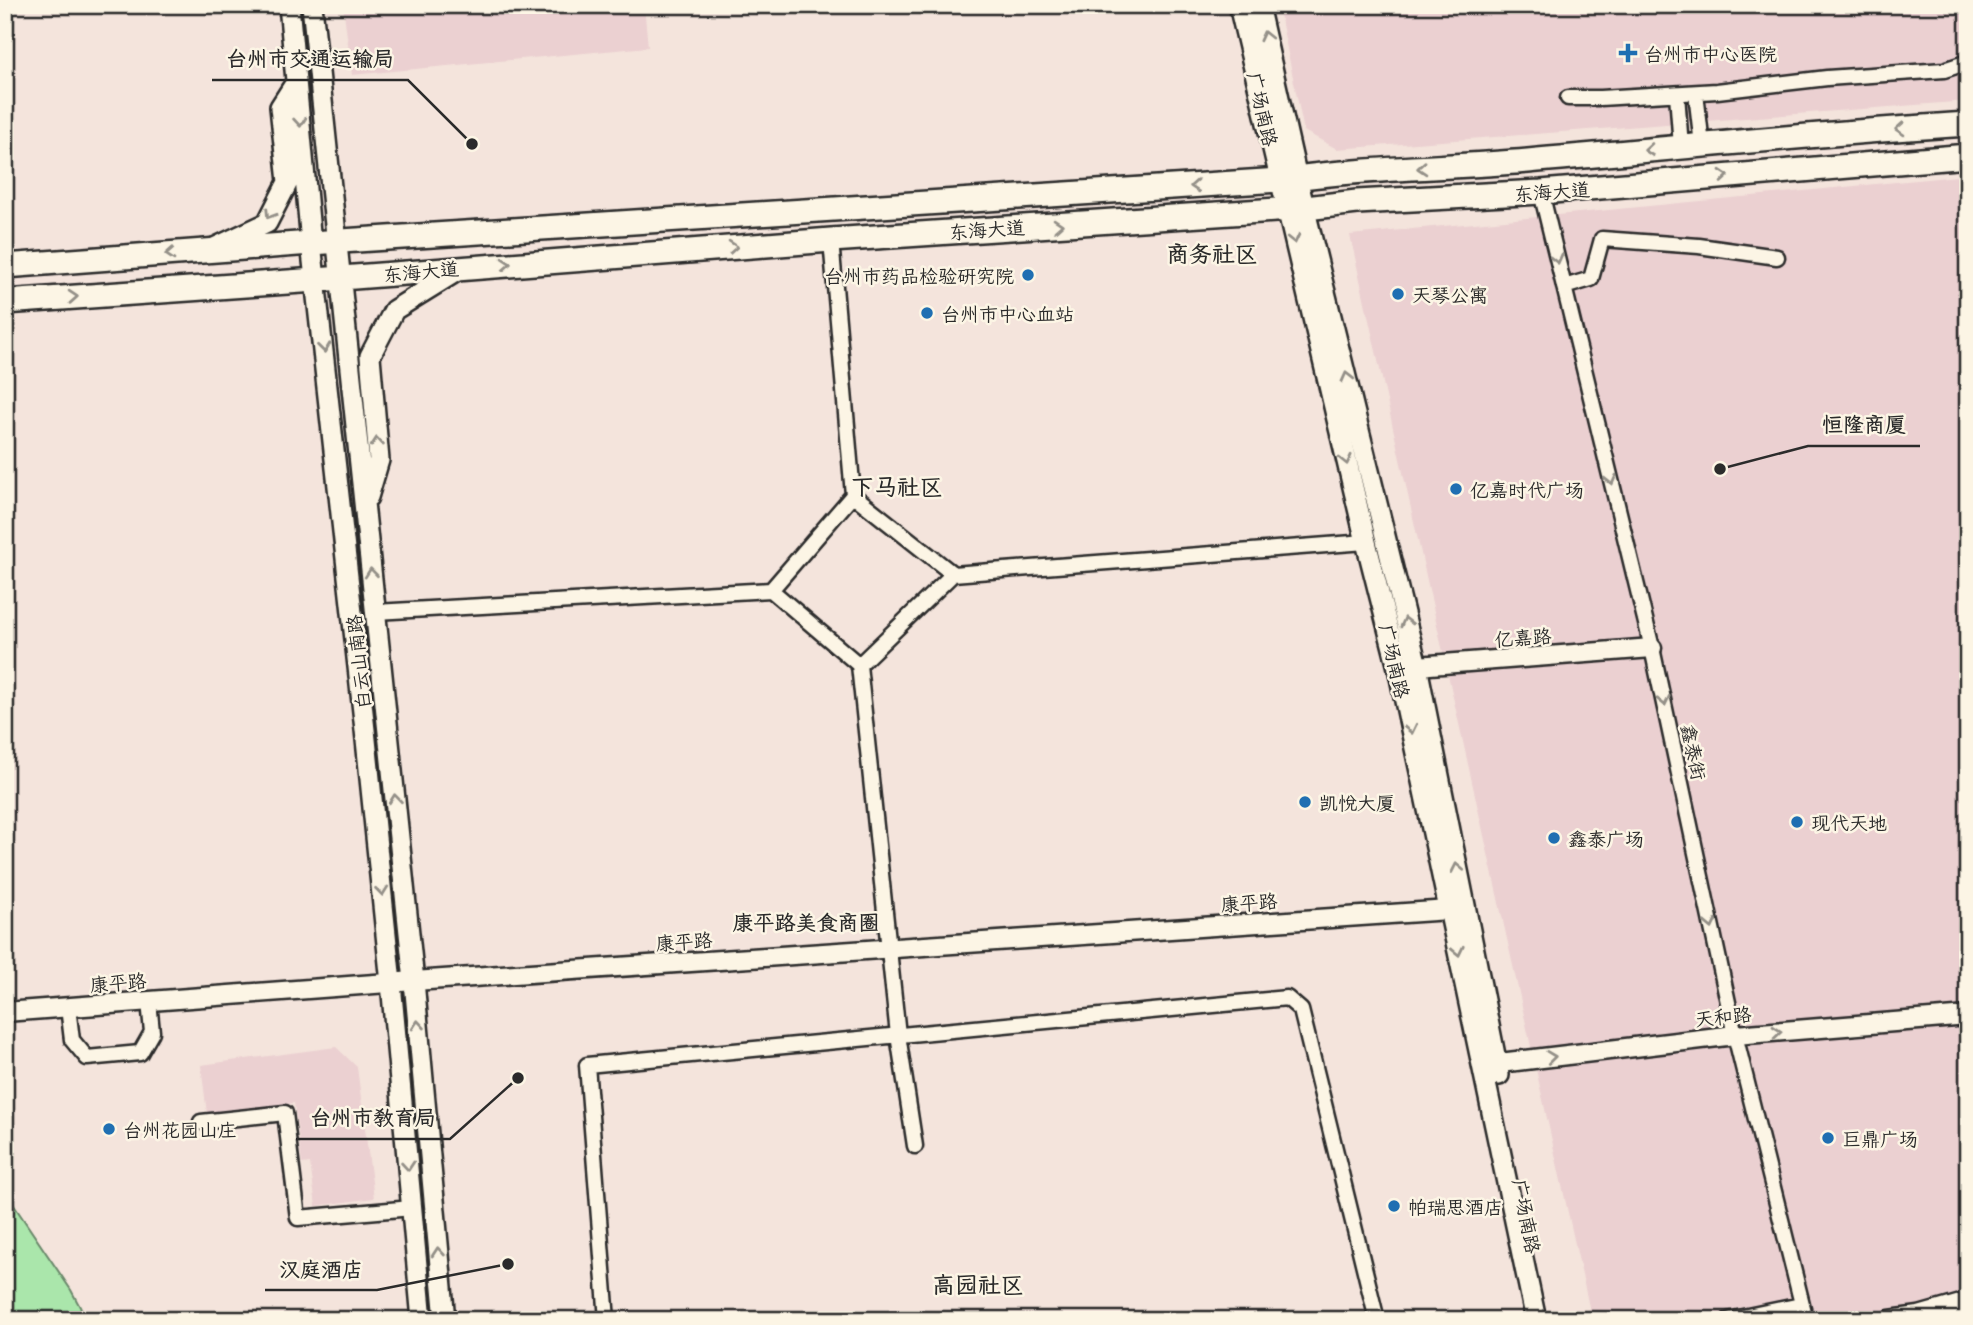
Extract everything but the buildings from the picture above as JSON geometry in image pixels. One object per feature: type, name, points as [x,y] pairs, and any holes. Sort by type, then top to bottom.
[{"type":"main road","name":"白云山南路","points":[[289,5],[311,243],[391,983],[422,1320]]},
{"type":"main road","name":"白云山南路","points":[[312,5],[414,981],[445,1320]]},
{"type":"main road","name":"广场南路","points":[[1239,5],[1289,179],[1407,667],[1547,1320]]},
{"type":"main road","name":"广场南路","points":[[1258,5],[1289,179]]},
{"type":"main road","points":[[205,252],[267,223],[288,182],[280,107],[296,82]]},
{"type":"main road","name":"东海大道","points":[[5,266],[311,243],[1289,179],[1968,124]]},
{"type":"main road","name":"东海大道","points":[[5,302],[831,240],[1296,209],[1357,202],[1541,192],[1968,156]]},
{"type":"main road","name":"广场南路","points":[[1296,209],[1366,542],[1407,667],[1449,910],[1490,1064],[1536,1320]]},
{"type":"main road","points":[[364,508],[379,460],[370,356],[394,310],[463,268]]},
{"type":"street","points":[[1568,98],[1696,93],[1827,78],[1944,70],[1968,62]]},
{"type":"street","points":[[1691,146],[1696,93]]},
{"type":"street","points":[[1677,94],[1691,146]]},
{"type":"street","name":"鑫泰街","points":[[1541,192],[1652,648],[1735,1035],[1806,1320]]},
{"type":"street","points":[[1564,287],[1591,279],[1602,239],[1699,246],[1777,257]]},
{"type":"street","points":[[771,590],[853,495],[831,240]]},
{"type":"street","points":[[853,495],[953,575]]},
{"type":"street","points":[[859,665],[953,575],[1366,542]]},
{"type":"street","points":[[376,612],[771,590],[859,665],[898,1035],[915,1146]]},
{"type":"street","name":"亿嘉路","points":[[1407,667],[1652,648]]},
{"type":"street","name":"康平路","points":[[5,1012],[414,981],[1449,910]]},
{"type":"street","points":[[607,1320],[587,1065],[1287,998],[1301,1010],[1377,1320]]},
{"type":"street","points":[[68,1007],[72,1040],[87,1058],[140,1053],[152,1032],[149,1001]]},
{"type":"street","name":"天和路","points":[[1490,1064],[1735,1035],[1968,1016]]},
{"type":"street","points":[[201,1122],[285,1113],[298,1218],[412,1208]]},
{"type":"street","points":[[1890,1320],[1919,1316],[1968,1302]]},
{"type":"street","points":[[1728,1320],[1801,1305]]},
{"type":"shaded area","points":[[343,5],[644,5],[648,47],[352,75]]},
{"type":"shaded area","name":"台州市中心医院","points":[[1278,5],[1968,5],[1968,101],[1337,149],[1304,131]]},
{"type":"shaded area","points":[[1968,175],[1968,1320],[1592,1320],[1350,235]]},
{"type":"shaded area","points":[[336,1047],[357,1067],[374,1198],[316,1206],[310,1163],[302,1164],[294,1103],[207,1114],[201,1065]]},
{"type":"green space","points":[[5,1192],[71,1290],[87,1320],[5,1320]]},
{"type":"place","name":"台州市中心医院","points":[[1628,53]]},
{"type":"place","name":"台州市交通运输局","points":[[472,144]]},
{"type":"place","name":"台州市药品检验研究院","points":[[1028,275]]},
{"type":"place","name":"天琴公寓","points":[[1398,294]]},
{"type":"place","name":"台州市中心血站","points":[[927,313]]},
{"type":"place","name":"恒隆商厦","points":[[1720,469]]},
{"type":"place","name":"亿嘉时代广场","points":[[1456,489]]},
{"type":"place","name":"凯悦大厦","points":[[1305,802]]},
{"type":"place","name":"现代天地","points":[[1797,822]]},
{"type":"place","name":"鑫泰广场","points":[[1554,838]]},
{"type":"place","name":"台州市教育局","points":[[518,1078]]},
{"type":"place","name":"台州花园山庄","points":[[109,1129]]},
{"type":"place","name":"巨鼎广场","points":[[1828,1138]]},
{"type":"place","name":"帕瑞思酒店","points":[[1394,1206]]},
{"type":"place","name":"汉庭酒店","points":[[508,1264]]},
{"type":"district","name":"商务社区","points":[[1212,253]]},
{"type":"district","name":"下马社区","points":[[897,486]]},
{"type":"district","name":"康平路美食商圈","points":[[806,921]]},
{"type":"district","name":"高园社区","points":[[978,1284]]}]
